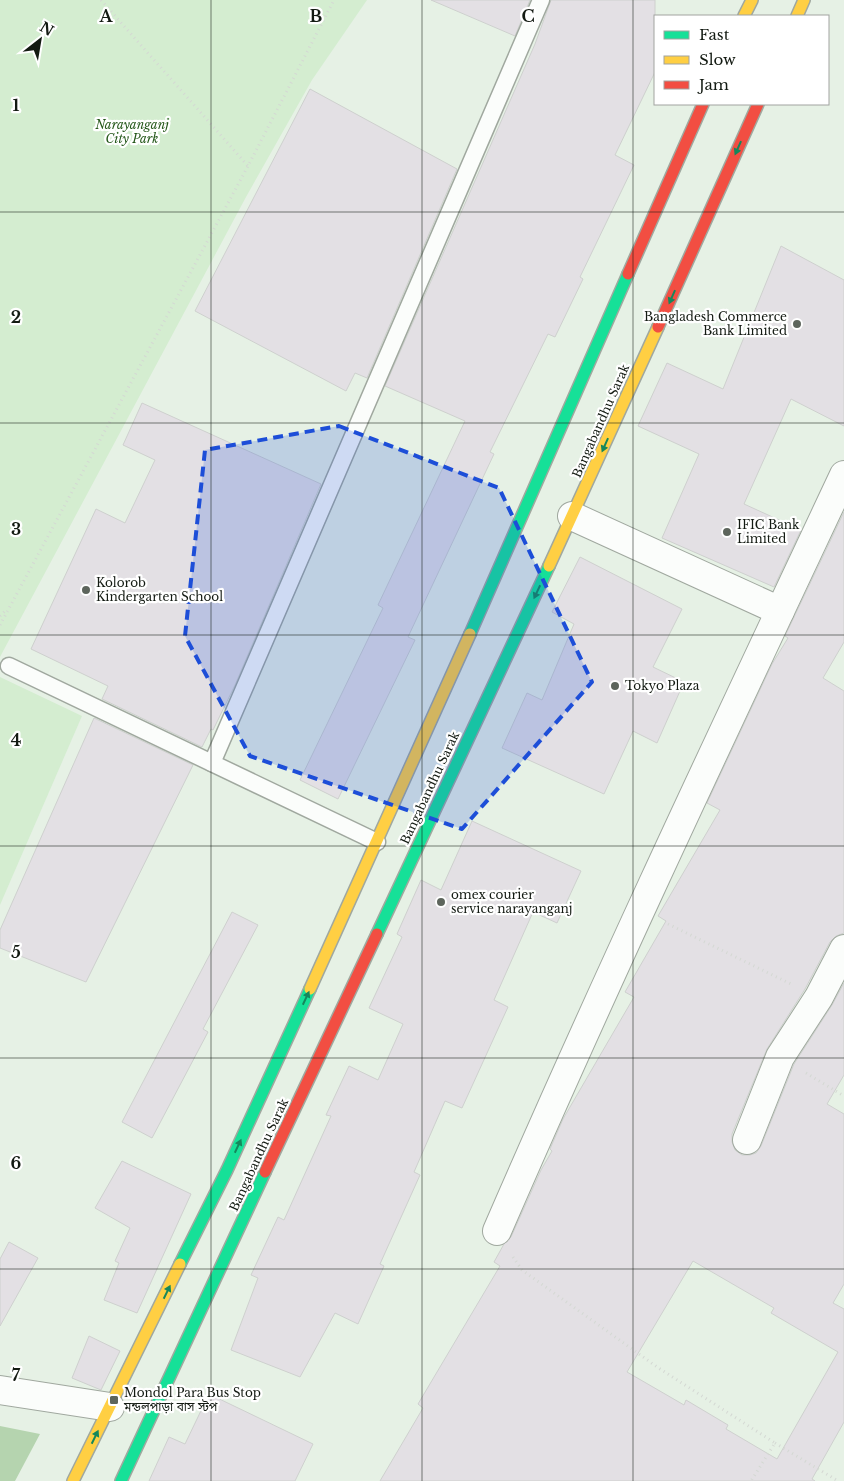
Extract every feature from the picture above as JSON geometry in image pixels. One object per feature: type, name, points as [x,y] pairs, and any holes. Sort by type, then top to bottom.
[{"type":"main road","points":[[744,15],[752,0]]},
{"type":"main road","points":[[797,15],[804,0]]},
{"type":"main road","name":"Bangabandhu Sarak","points":[[73,1481],[228,1170],[377,842],[703,105]]},
{"type":"main road","name":"Bangabandhu Sarak","points":[[121,1481],[572,516],[758,105]]},
{"type":"street","points":[[496,1231],[640,910],[844,475]]},
{"type":"street","points":[[572,516],[780,611]]},
{"type":"street","points":[[747,1140],[780,1058],[818,997],[844,949]]},
{"type":"street","points":[[0,1390],[110,1407]]},
{"type":"lane","points":[[212,763],[541,0]]},
{"type":"lane","points":[[9,666],[377,842]]},
{"type":"path","points":[[101,0],[248,166]]},
{"type":"path","points":[[0,625],[248,166],[334,0]]},
{"type":"path","points":[[0,616],[11,605]]},
{"type":"path","points":[[640,910],[818,997]]},
{"type":"path","points":[[780,1058],[844,1096]]},
{"type":"path","points":[[496,1231],[522,1270],[657,1367],[838,1481]]},
{"type":"path","points":[[750,1481],[775,1443]]},
{"type":"highlighted area","points":[[339,426],[499,488],[592,682],[462,829],[250,756],[185,636],[205,450]]},
{"type":"green space","name":"Narayanganj City Park","points":[[0,0],[367,0],[312,80],[246,197],[0,657]]},
{"type":"green space","points":[[0,677],[82,716],[0,905]]},
{"type":"shaded area","points":[[0,1426],[40,1434],[15,1481],[0,1481]]},
{"type":"building","points":[[431,0],[530,0],[515,36]]},
{"type":"building","points":[[551,0],[655,0],[654,74],[615,155],[634,165],[580,277],[583,279],[555,337],[548,334],[490,452],[494,454],[408,637],[415,640],[338,799],[300,780],[383,608],[378,605],[465,421],[385,386],[535,44]]},
{"type":"building","points":[[310,89],[457,169],[367,378],[355,373],[346,391],[195,311]]},
{"type":"building","points":[[781,246],[844,280],[844,426],[791,399],[744,504],[801,530],[774,587],[662,538],[699,454],[638,426],[667,363],[723,389]]},
{"type":"building","points":[[142,403],[321,484],[235,685],[213,730],[211,729],[202,747],[102,699],[108,686],[31,649],[96,509],[125,523],[155,460],[123,445]]},
{"type":"building","points":[[844,512],[844,642],[823,678],[844,691],[844,933],[836,936],[830,942],[805,989],[767,1049],[732,1134],[732,1142],[735,1150],[742,1155],[756,1153],[761,1146],[794,1064],[844,983],[844,1075],[827,1104],[844,1114],[844,1284],[833,1303],[844,1309],[844,1422],[812,1479],[815,1481],[380,1481],[423,1408],[418,1404],[500,1266],[494,1262],[504,1244],[511,1237],[541,1170],[552,1151],[550,1149],[563,1119],[634,997],[625,992],[666,921],[658,916],[720,810],[707,803],[772,664],[788,638],[785,636]],"holes":[[[693,1261],[774,1308],[771,1313],[838,1352],[777,1459],[726,1429],[728,1425],[686,1400],[684,1405],[627,1372]]]},
{"type":"building","points":[[580,557],[682,609],[653,667],[684,682],[657,743],[633,731],[604,794],[502,748],[527,693],[542,700],[574,624],[552,612]]},
{"type":"building","points":[[94,718],[193,765],[86,982],[0,948],[0,930]]},
{"type":"building","points":[[472,821],[581,871],[557,923],[533,912],[494,1000],[508,1007],[462,1108],[445,1101],[414,1172],[420,1175],[380,1264],[384,1266],[358,1324],[335,1313],[300,1377],[231,1350],[258,1278],[251,1275],[278,1217],[284,1220],[331,1116],[326,1115],[349,1066],[378,1080],[403,1024],[369,1008],[402,937],[397,934],[421,880],[441,890]]},
{"type":"building","points":[[232,912],[258,925],[203,1029],[208,1032],[152,1138],[122,1122]]},
{"type":"building","points":[[122,1161],[191,1194],[137,1313],[104,1300],[119,1263],[115,1261],[130,1228],[95,1208]]},
{"type":"building","points":[[9,1242],[38,1258],[0,1326],[0,1259]]},
{"type":"building","points":[[89,1336],[120,1351],[101,1390],[72,1378]]},
{"type":"building","points":[[209,1394],[313,1444],[295,1481],[149,1481],[169,1437],[185,1444]]},
{"type":"traffic: fast","points":[[470,634],[628,274]]},
{"type":"traffic: fast","points":[[377,934],[549,566]]},
{"type":"traffic: fast","points":[[180,1264],[227,1170],[310,989]]},
{"type":"traffic: fast","points":[[121,1481],[265,1172]]},
{"type":"traffic: slow","points":[[744,15],[752,0]]},
{"type":"traffic: slow","points":[[797,15],[804,0]]},
{"type":"traffic: slow","points":[[549,566],[658,327]]},
{"type":"traffic: slow","points":[[310,989],[470,634]]},
{"type":"traffic: slow","points":[[73,1481],[180,1264]]},
{"type":"traffic: jam","points":[[628,274],[703,105]]},
{"type":"traffic: jam","points":[[658,327],[758,105]]},
{"type":"traffic: jam","points":[[265,1172],[377,934]]},
{"type":"place","name":"Bangladesh Commerce Bank Limited","points":[[797,324]]},
{"type":"place","name":"IFIC Bank Limited","points":[[727,532]]},
{"type":"place","name":"Kolorob Kindergarten School","points":[[86,590]]},
{"type":"place","name":"Tokyo Plaza","points":[[615,686]]},
{"type":"place","name":"omex courier service narayanganj","points":[[441,902]]},
{"type":"place","name":"Mondol Para Bus Stop মন্ডলপাড়া বাস স্টপ","points":[[114,1400]]}]
